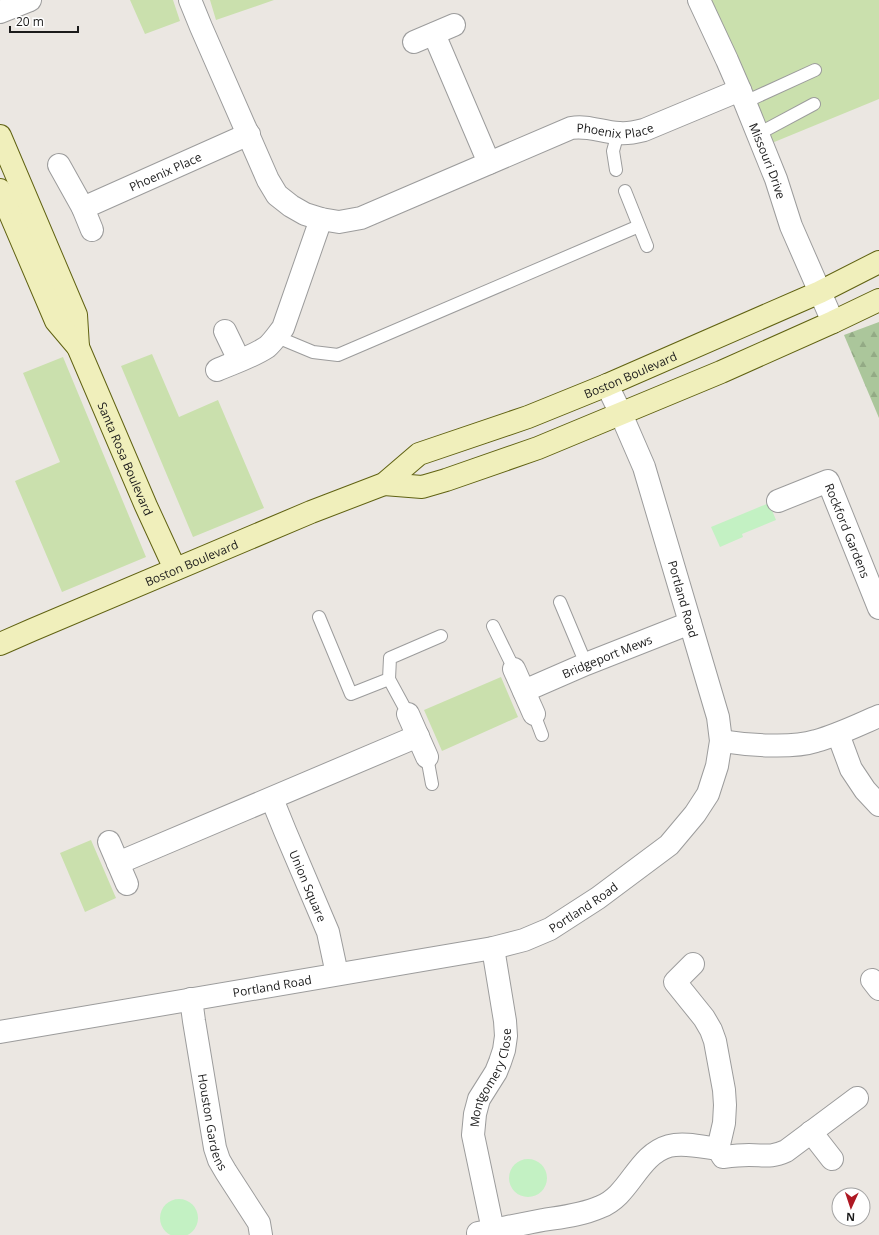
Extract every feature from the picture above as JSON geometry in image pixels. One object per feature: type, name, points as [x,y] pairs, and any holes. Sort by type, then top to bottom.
[{"type":"street","points":[[0,12],[30,0]]},
{"type":"street","name":"Phoenix Place","points":[[190,0],[268,180],[278,195],[291,206],[305,214],[321,219],[339,222],[361,218],[571,128],[579,126],[618,133],[630,133],[644,130],[742,96]]},
{"type":"street","name":"Missouri Drive","points":[[699,0],[727,60],[758,134],[776,179],[791,226],[833,322]]},
{"type":"street","points":[[414,42],[444,29],[489,163]]},
{"type":"street","name":"Phoenix Place","points":[[83,208],[248,134]]},
{"type":"street","name":"Santa Rosa Boulevard","points":[[0,136],[8,177],[76,315],[78,347]]},
{"type":"street","points":[[59,165],[83,208],[92,230]]},
{"type":"street","name":"Santa Rosa Boulevard","points":[[0,190],[56,321],[78,347],[146,506],[175,569]]},
{"type":"street","points":[[217,370],[267,347],[277,337],[289,314],[321,219]]},
{"type":"street","name":"Boston Boulevard","points":[[0,644],[311,512],[384,484],[419,454],[528,417],[607,385],[820,292],[879,262]]},
{"type":"street","name":"Boston Boulevard","points":[[384,484],[422,487],[538,448],[721,372],[879,300]]},
{"type":"street","points":[[226,331],[239,360]]},
{"type":"street","name":"Portland Road","points":[[0,1032],[493,948],[524,940],[550,929],[598,898],[669,845],[695,814],[708,794],[717,766],[721,741],[718,717],[644,467],[607,385]]},
{"type":"street","name":"Rockford Gardens","points":[[778,501],[828,481],[879,608]]},
{"type":"street","name":"Bridgeport Mews","points":[[524,691],[586,664],[690,623]]},
{"type":"street","points":[[514,669],[534,714]]},
{"type":"street","points":[[408,714],[427,757]]},
{"type":"street","points":[[721,741],[739,744],[800,745],[815,742],[838,734],[879,716]]},
{"type":"street","points":[[838,734],[851,769],[865,790],[879,805]]},
{"type":"street","points":[[118,863],[418,736]]},
{"type":"street","name":"Union Square","points":[[272,799],[328,932],[337,974]]},
{"type":"street","points":[[109,842],[126,884]]},
{"type":"street","name":"Montgomery Close","points":[[493,948],[505,1021],[506,1036],[500,1062],[496,1072],[479,1099],[475,1114],[473,1135],[485,1232],[542,1220],[571,1216],[601,1207],[620,1194],[647,1158],[659,1150],[670,1146],[683,1145],[718,1149],[723,1157],[776,1155],[786,1151],[857,1098]]},
{"type":"street","points":[[693,964],[675,982],[704,1018],[715,1041],[724,1090],[725,1105],[724,1123],[718,1149]]},
{"type":"street","name":"Houston Gardens","points":[[191,999],[214,1148],[226,1172],[259,1223],[261,1235]]},
{"type":"street","points":[[811,1132],[832,1159]]},
{"type":"lane","points":[[742,96],[815,70]]},
{"type":"lane","points":[[758,134],[814,104]]},
{"type":"lane","points":[[616,170],[613,151],[618,133]]},
{"type":"lane","points":[[625,192],[647,246]]},
{"type":"lane","points":[[277,337],[313,352],[338,355],[639,226]]},
{"type":"lane","points":[[560,602],[586,664]]},
{"type":"lane","points":[[319,617],[351,694],[389,679]]},
{"type":"lane","points":[[493,626],[514,669]]},
{"type":"lane","points":[[408,714],[389,679],[390,658],[440,636]]},
{"type":"lane","points":[[534,714],[542,735]]},
{"type":"lane","points":[[427,757],[432,784]]},
{"type":"green space","points":[[130,0],[173,0],[180,21],[145,34]]},
{"type":"green space","points":[[210,0],[274,0],[216,20]]},
{"type":"green space","points":[[705,0],[879,0],[879,99],[767,145]]},
{"type":"green space","points":[[879,322],[879,418],[844,335]]},
{"type":"green space","points":[[152,354],[179,417],[218,400],[264,508],[193,537],[121,366]]},
{"type":"green space","points":[[63,357],[146,557],[62,592],[15,481],[60,462],[23,373]]},
{"type":"green space","points":[[769,503],[776,520],[742,534],[743,537],[720,547],[711,527]]},
{"type":"green space","points":[[501,677],[518,717],[442,751],[424,710]]},
{"type":"green space","points":[[91,840],[116,898],[85,912],[60,853]]},
{"type":"green space","points":[[524,1159],[532,1159],[542,1164],[546,1171],[546,1185],[542,1192],[532,1197],[524,1197],[514,1192],[512,1189],[509,1182],[509,1174],[514,1164],[517,1162]]},
{"type":"green space","points":[[175,1199],[183,1199],[190,1202],[195,1207],[198,1218],[195,1229],[190,1234],[183,1237],[175,1237],[168,1234],[163,1229],[160,1222],[160,1214],[163,1207],[168,1202]]}]
